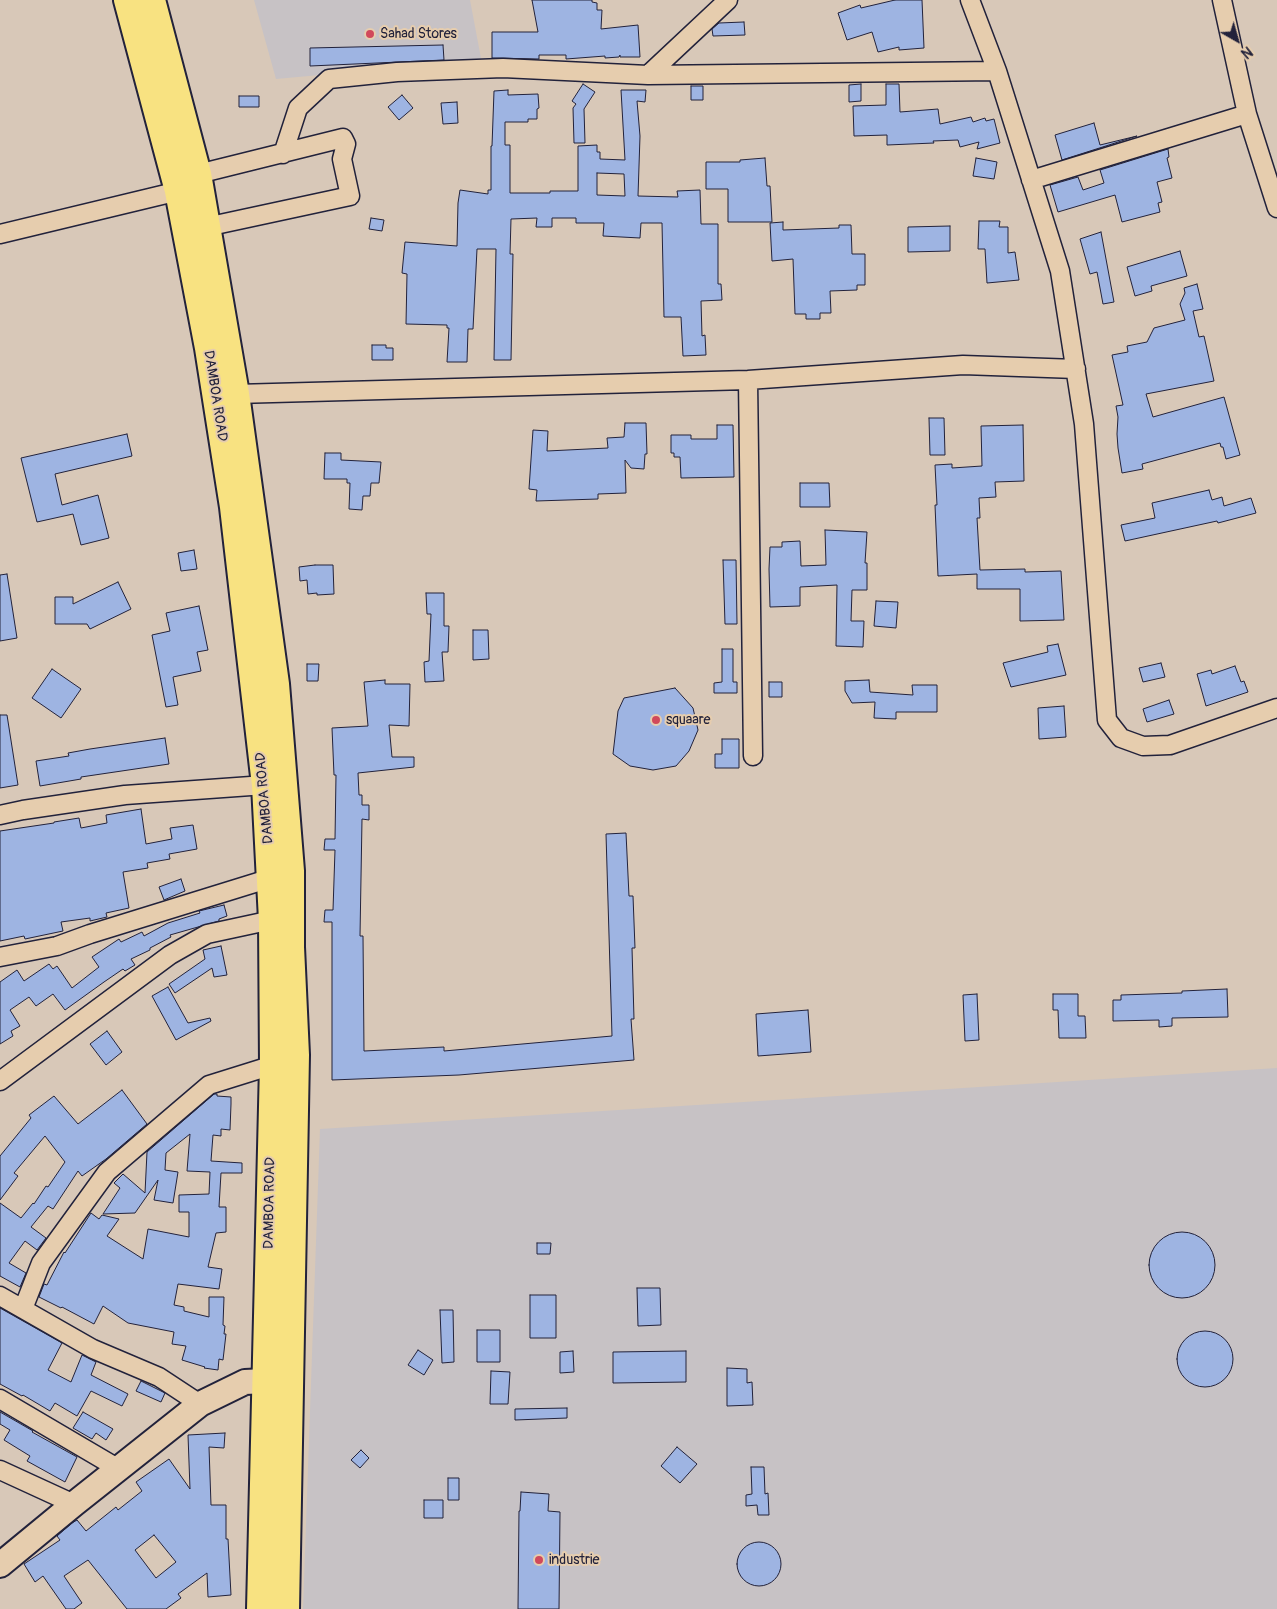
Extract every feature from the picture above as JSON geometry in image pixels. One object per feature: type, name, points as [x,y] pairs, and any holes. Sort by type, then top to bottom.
[{"type":"main road","name":"DAMBOA ROAD","points":[[127,0],[206,227],[236,394],[276,684],[291,872],[291,947],[296,1055],[279,1380],[260,1598]]},
{"type":"main road","name":"DAMBOA ROAD","points":[[152,0],[192,184],[208,348],[233,507],[265,785],[271,878],[279,1380],[286,1597]]},
{"type":"main road","points":[[260,1598],[286,1597]]},
{"type":"street","points":[[648,74],[728,0]]},
{"type":"street","points":[[970,0],[997,71],[1060,271],[1084,424],[1106,720],[1121,738],[1143,746],[1170,745],[1277,708]]},
{"type":"street","points":[[1222,0],[1248,114],[1277,208]]},
{"type":"street","points":[[283,154],[298,108],[329,79],[397,72],[503,68],[648,74],[997,71]]},
{"type":"street","points":[[1031,180],[1248,114]]},
{"type":"street","points":[[0,234],[192,184],[270,156],[344,138],[346,144],[342,159],[350,196],[206,227]]},
{"type":"street","points":[[236,394],[748,380],[963,365],[1076,369]]},
{"type":"street","points":[[748,380],[752,756]]},
{"type":"street","points":[[0,815],[125,795],[265,785]]},
{"type":"street","points":[[0,957],[57,946],[271,878]]},
{"type":"street","points":[[0,1082],[170,955],[207,934],[272,920]]},
{"type":"street","points":[[23,1309],[41,1263],[107,1172],[209,1085],[273,1065]]},
{"type":"street","points":[[0,1296],[92,1349],[159,1376],[200,1404]]},
{"type":"street","points":[[0,1565],[200,1404],[245,1382],[279,1380]]},
{"type":"street","points":[[0,1399],[119,1469]]},
{"type":"street","points":[[0,1470],[74,1504]]},
{"type":"shaded area","name":"Sahad Stores","points":[[254,0],[470,0],[483,69],[353,72],[276,79]]},
{"type":"shaded area","points":[[1277,1068],[1277,1609],[303,1609],[320,1129]]},
{"type":"building","points":[[532,0],[592,0],[592,2],[597,3],[597,10],[602,10],[601,29],[638,25],[640,57],[620,57],[620,55],[619,57],[605,58],[605,56],[566,59],[566,55],[539,55],[539,59],[492,58],[492,32],[538,32]]},
{"type":"building","points":[[895,0],[922,0],[924,48],[899,50],[899,47],[878,52],[872,32],[847,40],[838,13],[860,5],[861,8]]},
{"type":"building","points":[[744,22],[745,35],[713,36],[712,29],[719,23]]},
{"type":"building","points":[[443,45],[444,60],[310,66],[310,48]]},
{"type":"building","points":[[583,84],[595,92],[584,109],[585,143],[574,143],[573,108],[576,104],[572,101]]},
{"type":"building","points":[[861,84],[861,101],[849,102],[849,85]]},
{"type":"building","points":[[886,84],[899,84],[900,112],[938,109],[940,124],[971,117],[973,122],[985,118],[986,121],[994,119],[1000,143],[977,149],[979,142],[960,147],[958,140],[887,145],[887,135],[854,136],[853,106],[886,105]]},
{"type":"building","points":[[691,86],[703,86],[703,100],[691,100]]},
{"type":"building","points":[[508,90],[508,95],[538,94],[539,108],[537,109],[537,119],[528,119],[528,122],[505,122],[505,145],[510,145],[510,193],[550,193],[550,191],[578,191],[578,146],[597,145],[600,159],[625,160],[621,90],[646,90],[645,102],[637,101],[640,136],[638,196],[678,197],[677,191],[700,190],[701,224],[718,224],[718,284],[721,284],[722,300],[701,301],[702,336],[705,335],[706,355],[683,356],[681,317],[664,317],[662,223],[641,223],[640,238],[603,236],[604,223],[576,223],[576,218],[552,218],[552,227],[536,227],[537,218],[511,219],[510,254],[513,254],[511,360],[494,360],[496,249],[477,249],[473,329],[468,329],[467,362],[447,362],[449,328],[447,328],[447,325],[406,324],[407,274],[402,273],[405,242],[457,246],[460,190],[488,194],[488,190],[491,190],[494,91]],"holes":[[[597,173],[624,174],[625,196],[597,195]]]},
{"type":"building","points":[[402,95],[413,108],[399,120],[388,107]]},
{"type":"building","points":[[239,96],[259,96],[259,107],[239,107]]},
{"type":"building","points":[[457,102],[458,123],[443,124],[441,103]]},
{"type":"building","points":[[1094,123],[1100,145],[1137,136],[1062,160],[1055,135]]},
{"type":"building","points":[[1168,149],[1169,157],[1167,158],[1172,178],[1157,182],[1162,202],[1158,203],[1160,212],[1122,222],[1115,195],[1058,212],[1050,185],[1078,177],[1083,190],[1104,183],[1100,170]]},
{"type":"building","points":[[765,158],[767,186],[770,186],[772,222],[728,222],[728,189],[706,189],[706,162],[740,162],[740,160]]},
{"type":"building","points":[[976,158],[997,162],[994,179],[973,176]]},
{"type":"building","points":[[371,218],[384,220],[382,231],[369,229]]},
{"type":"building","points":[[979,221],[1000,221],[999,227],[1008,227],[1008,253],[1015,252],[1019,280],[987,283],[985,249],[978,249]]},
{"type":"building","points":[[783,222],[783,230],[839,228],[839,225],[851,225],[852,254],[865,254],[865,285],[857,285],[857,290],[830,291],[831,313],[820,313],[820,319],[806,319],[806,314],[795,314],[793,259],[772,261],[770,223]]},
{"type":"building","points":[[950,226],[950,251],[908,252],[908,227]]},
{"type":"building","points":[[1101,232],[1114,302],[1103,304],[1097,272],[1090,274],[1080,239]]},
{"type":"building","points":[[1180,251],[1187,276],[1151,286],[1152,291],[1135,296],[1127,267]]},
{"type":"building","points":[[1197,284],[1203,309],[1193,311],[1199,337],[1204,336],[1214,381],[1146,394],[1153,417],[1224,397],[1240,455],[1226,459],[1220,443],[1142,464],[1143,469],[1122,473],[1118,448],[1116,406],[1123,405],[1112,355],[1128,352],[1127,346],[1147,342],[1154,328],[1185,320],[1180,304],[1185,293],[1184,288]]},
{"type":"building","points":[[372,345],[386,345],[386,348],[393,348],[393,360],[372,360]]},
{"type":"building","points":[[929,418],[944,418],[945,455],[930,455]]},
{"type":"building","points":[[625,423],[646,423],[647,454],[645,454],[644,469],[631,468],[625,460],[626,493],[598,494],[598,499],[536,501],[537,490],[529,489],[533,430],[548,431],[547,451],[608,448],[607,438],[624,437]]},
{"type":"building","points":[[717,425],[733,425],[734,477],[681,478],[680,457],[674,457],[674,453],[671,453],[671,435],[691,435],[691,439],[717,439]]},
{"type":"building","points":[[1023,425],[1024,481],[995,482],[996,497],[979,498],[980,518],[977,518],[980,570],[1025,569],[1025,572],[1061,571],[1064,620],[1020,621],[1020,589],[977,589],[977,574],[938,576],[935,465],[952,464],[952,468],[982,466],[981,426]]},
{"type":"building","points":[[127,434],[132,456],[55,474],[62,505],[98,495],[109,538],[81,545],[73,514],[37,522],[21,458]]},
{"type":"building","points":[[325,453],[341,453],[341,460],[381,462],[379,483],[371,483],[370,496],[363,496],[362,510],[349,509],[350,483],[347,483],[347,479],[324,479]]},
{"type":"building","points":[[800,483],[829,483],[830,507],[800,507]]},
{"type":"building","points":[[1209,490],[1212,500],[1222,497],[1224,506],[1251,498],[1256,513],[1218,523],[1217,521],[1125,541],[1121,525],[1155,518],[1152,503]]},
{"type":"building","points":[[825,530],[867,532],[865,563],[867,563],[867,590],[852,590],[851,621],[864,621],[863,647],[836,646],[837,585],[800,587],[800,606],[770,607],[770,547],[782,547],[782,542],[800,541],[801,566],[826,565]]},
{"type":"building","points":[[194,550],[197,569],[181,571],[178,553]]},
{"type":"building","points":[[723,560],[736,560],[737,624],[725,624]]},
{"type":"building","points":[[333,565],[334,594],[308,594],[307,580],[300,581],[299,567]]},
{"type":"building","points":[[7,574],[17,638],[0,641],[0,575]]},
{"type":"building","points":[[118,582],[131,609],[90,629],[87,624],[55,624],[55,597],[73,597],[73,604]]},
{"type":"building","points":[[426,593],[444,593],[444,626],[449,626],[448,652],[442,652],[444,681],[425,682],[424,662],[429,661],[431,614],[427,614]]},
{"type":"building","points":[[876,601],[898,602],[896,628],[874,626]]},
{"type":"building","points":[[199,606],[208,650],[197,652],[201,671],[173,677],[178,705],[166,707],[152,635],[170,631],[166,613]]},
{"type":"building","points":[[473,630],[488,630],[489,659],[473,660]]},
{"type":"building","points":[[1058,644],[1066,675],[1011,687],[1003,663],[1048,652],[1047,646]]},
{"type":"building","points":[[722,649],[733,649],[733,682],[737,682],[737,693],[714,693],[714,683],[722,682]]},
{"type":"building","points":[[1161,663],[1165,677],[1143,682],[1139,668]]},
{"type":"building","points":[[307,664],[319,664],[318,681],[307,681]]},
{"type":"building","points":[[1235,666],[1241,682],[1244,681],[1248,692],[1206,706],[1197,674],[1211,670],[1212,674]]},
{"type":"building","points":[[52,669],[81,689],[61,718],[32,698]]},
{"type":"building","points":[[385,680],[385,684],[410,684],[409,726],[389,725],[392,757],[414,757],[414,767],[358,773],[359,795],[362,795],[362,805],[369,805],[369,820],[362,819],[360,936],[363,936],[364,1051],[444,1047],[444,1051],[612,1036],[606,834],[626,833],[629,896],[633,896],[635,948],[632,948],[634,1019],[631,1019],[634,1060],[459,1075],[332,1080],[332,922],[324,922],[325,910],[333,910],[335,850],[324,850],[325,839],[335,839],[336,775],[334,775],[332,728],[368,726],[364,682]]},
{"type":"building","points":[[869,680],[870,692],[913,695],[912,685],[937,685],[937,712],[896,712],[896,719],[874,718],[875,702],[852,703],[845,691],[845,681]]},
{"type":"building","points":[[769,682],[782,682],[782,697],[769,697]]},
{"type":"building","name":"squaare","points":[[675,688],[693,708],[698,730],[689,751],[676,766],[653,770],[630,766],[613,754],[618,711],[624,698]]},
{"type":"building","points":[[1169,700],[1174,714],[1147,722],[1143,709]]},
{"type":"building","points":[[1064,706],[1066,737],[1039,739],[1038,708]]},
{"type":"building","points":[[0,715],[7,715],[18,785],[0,788]]},
{"type":"building","points":[[165,738],[169,764],[81,777],[81,779],[40,786],[36,761],[69,756],[68,753],[90,749]]},
{"type":"building","points":[[722,739],[739,739],[739,768],[715,768],[715,754],[722,754]]},
{"type":"building","points":[[141,809],[146,844],[172,839],[170,828],[193,825],[197,849],[169,854],[170,859],[147,863],[148,868],[123,872],[129,908],[106,913],[107,917],[90,921],[90,918],[61,922],[63,931],[25,939],[24,936],[0,941],[0,831],[79,818],[81,828],[107,823],[106,815]]},
{"type":"building","points":[[181,879],[185,891],[164,900],[159,887]]},
{"type":"building","points":[[224,905],[227,916],[219,919],[219,921],[170,935],[171,937],[150,948],[150,950],[131,959],[135,965],[125,971],[123,969],[65,1010],[53,994],[36,1006],[29,997],[10,1010],[20,1026],[11,1031],[13,1036],[0,1044],[0,982],[17,970],[24,981],[49,964],[53,969],[57,966],[72,988],[99,967],[92,957],[119,939],[121,942],[142,932],[144,936],[168,923],[200,913],[199,911]]},
{"type":"building","points":[[221,946],[227,975],[214,977],[212,968],[175,993],[169,984],[205,959],[203,950]]},
{"type":"building","points":[[168,987],[188,1023],[210,1018],[211,1021],[176,1040],[152,996]]},
{"type":"building","points":[[1227,989],[1228,1017],[1172,1018],[1172,1026],[1159,1027],[1159,1020],[1113,1021],[1113,1000],[1121,1000],[1121,995]]},
{"type":"building","points":[[977,994],[979,1040],[965,1041],[963,995]]},
{"type":"building","points":[[1053,994],[1078,994],[1078,1016],[1085,1016],[1086,1038],[1059,1038],[1058,1010],[1053,1010]]},
{"type":"building","points":[[808,1010],[811,1052],[758,1056],[756,1014]]},
{"type":"building","points":[[107,1031],[122,1052],[106,1065],[90,1044]]},
{"type":"building","points":[[122,1090],[147,1124],[106,1159],[82,1176],[78,1171],[53,1209],[48,1206],[31,1227],[46,1238],[37,1250],[25,1241],[9,1263],[26,1273],[20,1287],[0,1276],[0,1203],[21,1218],[34,1204],[46,1186],[48,1187],[65,1162],[45,1136],[14,1173],[18,1176],[0,1200],[0,1156],[31,1118],[29,1115],[54,1096],[78,1124]]},
{"type":"building","points":[[214,1094],[231,1097],[230,1130],[221,1129],[221,1136],[213,1135],[211,1161],[242,1163],[242,1173],[221,1173],[219,1207],[226,1207],[226,1232],[216,1233],[208,1267],[222,1269],[219,1289],[178,1284],[174,1305],[184,1307],[184,1311],[209,1317],[209,1297],[224,1297],[223,1325],[225,1326],[224,1334],[226,1334],[223,1360],[219,1359],[218,1370],[204,1368],[182,1360],[186,1346],[172,1344],[174,1332],[128,1323],[103,1306],[94,1324],[39,1297],[44,1284],[47,1285],[64,1252],[91,1213],[99,1219],[102,1215],[119,1219],[107,1236],[143,1259],[148,1229],[189,1237],[189,1212],[179,1212],[179,1195],[209,1194],[210,1172],[187,1171],[190,1134],[166,1153],[165,1170],[178,1172],[173,1203],[154,1200],[158,1180],[135,1213],[103,1214],[120,1188],[114,1183],[123,1174],[145,1193],[147,1152]]},
{"type":"building","points":[[1182,1232],[1195,1234],[1210,1247],[1213,1252],[1215,1265],[1213,1278],[1200,1293],[1195,1296],[1182,1298],[1169,1296],[1154,1283],[1151,1278],[1149,1265],[1151,1252],[1164,1237],[1169,1234]]},
{"type":"building","points":[[537,1243],[551,1243],[550,1254],[537,1254]]},
{"type":"building","points":[[637,1288],[660,1288],[661,1325],[638,1326]]},
{"type":"building","points":[[530,1295],[556,1295],[556,1338],[530,1338]]},
{"type":"building","points":[[0,1308],[62,1343],[48,1370],[71,1382],[82,1355],[96,1362],[91,1375],[128,1394],[122,1406],[91,1391],[77,1416],[55,1403],[50,1411],[0,1384]]},
{"type":"building","points":[[440,1310],[453,1310],[454,1362],[442,1363]]},
{"type":"building","points":[[477,1330],[500,1330],[500,1362],[477,1362]]},
{"type":"building","points":[[1200,1331],[1210,1331],[1225,1339],[1231,1348],[1233,1359],[1231,1370],[1225,1379],[1210,1387],[1200,1387],[1189,1382],[1182,1375],[1177,1364],[1177,1354],[1182,1343],[1189,1336]]},
{"type":"building","points":[[418,1350],[433,1360],[424,1375],[408,1365]]},
{"type":"building","points":[[573,1351],[574,1372],[560,1373],[560,1352]]},
{"type":"building","points":[[686,1351],[686,1382],[613,1383],[613,1352]]},
{"type":"building","points":[[727,1368],[747,1369],[747,1383],[752,1382],[753,1405],[727,1406]]},
{"type":"building","points":[[491,1371],[510,1372],[508,1404],[490,1404]]},
{"type":"building","points":[[141,1381],[165,1393],[161,1402],[136,1391]]},
{"type":"building","points":[[567,1408],[567,1418],[515,1420],[515,1409]]},
{"type":"building","points":[[0,1412],[77,1457],[65,1482],[27,1461],[30,1456],[4,1440],[10,1430],[0,1424]]},
{"type":"building","points":[[83,1412],[113,1429],[106,1440],[96,1433],[92,1439],[73,1428]]},
{"type":"building","points":[[225,1433],[224,1448],[209,1447],[211,1505],[226,1505],[226,1539],[228,1539],[231,1595],[208,1597],[207,1573],[178,1594],[181,1598],[166,1609],[127,1609],[88,1560],[64,1576],[82,1603],[74,1609],[66,1609],[43,1576],[35,1582],[24,1564],[60,1540],[57,1536],[77,1520],[86,1531],[116,1507],[118,1510],[142,1491],[136,1482],[169,1459],[190,1489],[188,1435]],"holes":[[[154,1535],[176,1562],[156,1578],[135,1550]]]},
{"type":"building","points":[[677,1447],[697,1464],[680,1483],[661,1466]]},
{"type":"building","points":[[361,1450],[369,1458],[360,1468],[351,1460]]},
{"type":"building","points":[[751,1467],[764,1467],[765,1494],[768,1493],[769,1515],[758,1515],[757,1505],[746,1506],[746,1495],[752,1494]]},
{"type":"building","points":[[448,1478],[459,1478],[459,1500],[448,1500]]},
{"type":"building","name":"industrie","points":[[521,1492],[549,1494],[548,1511],[560,1512],[559,1609],[518,1609],[519,1511]]},
{"type":"building","points":[[424,1500],[443,1500],[443,1518],[424,1518]]},
{"type":"building","points":[[755,1542],[763,1542],[775,1548],[781,1564],[775,1580],[763,1586],[755,1586],[743,1580],[737,1568],[737,1560],[743,1548]]},
{"type":"place","name":"Sahad Stores","points":[[370,34]]},
{"type":"place","name":"squaare","points":[[656,720]]},
{"type":"place","name":"industrie","points":[[539,1560]]}]
